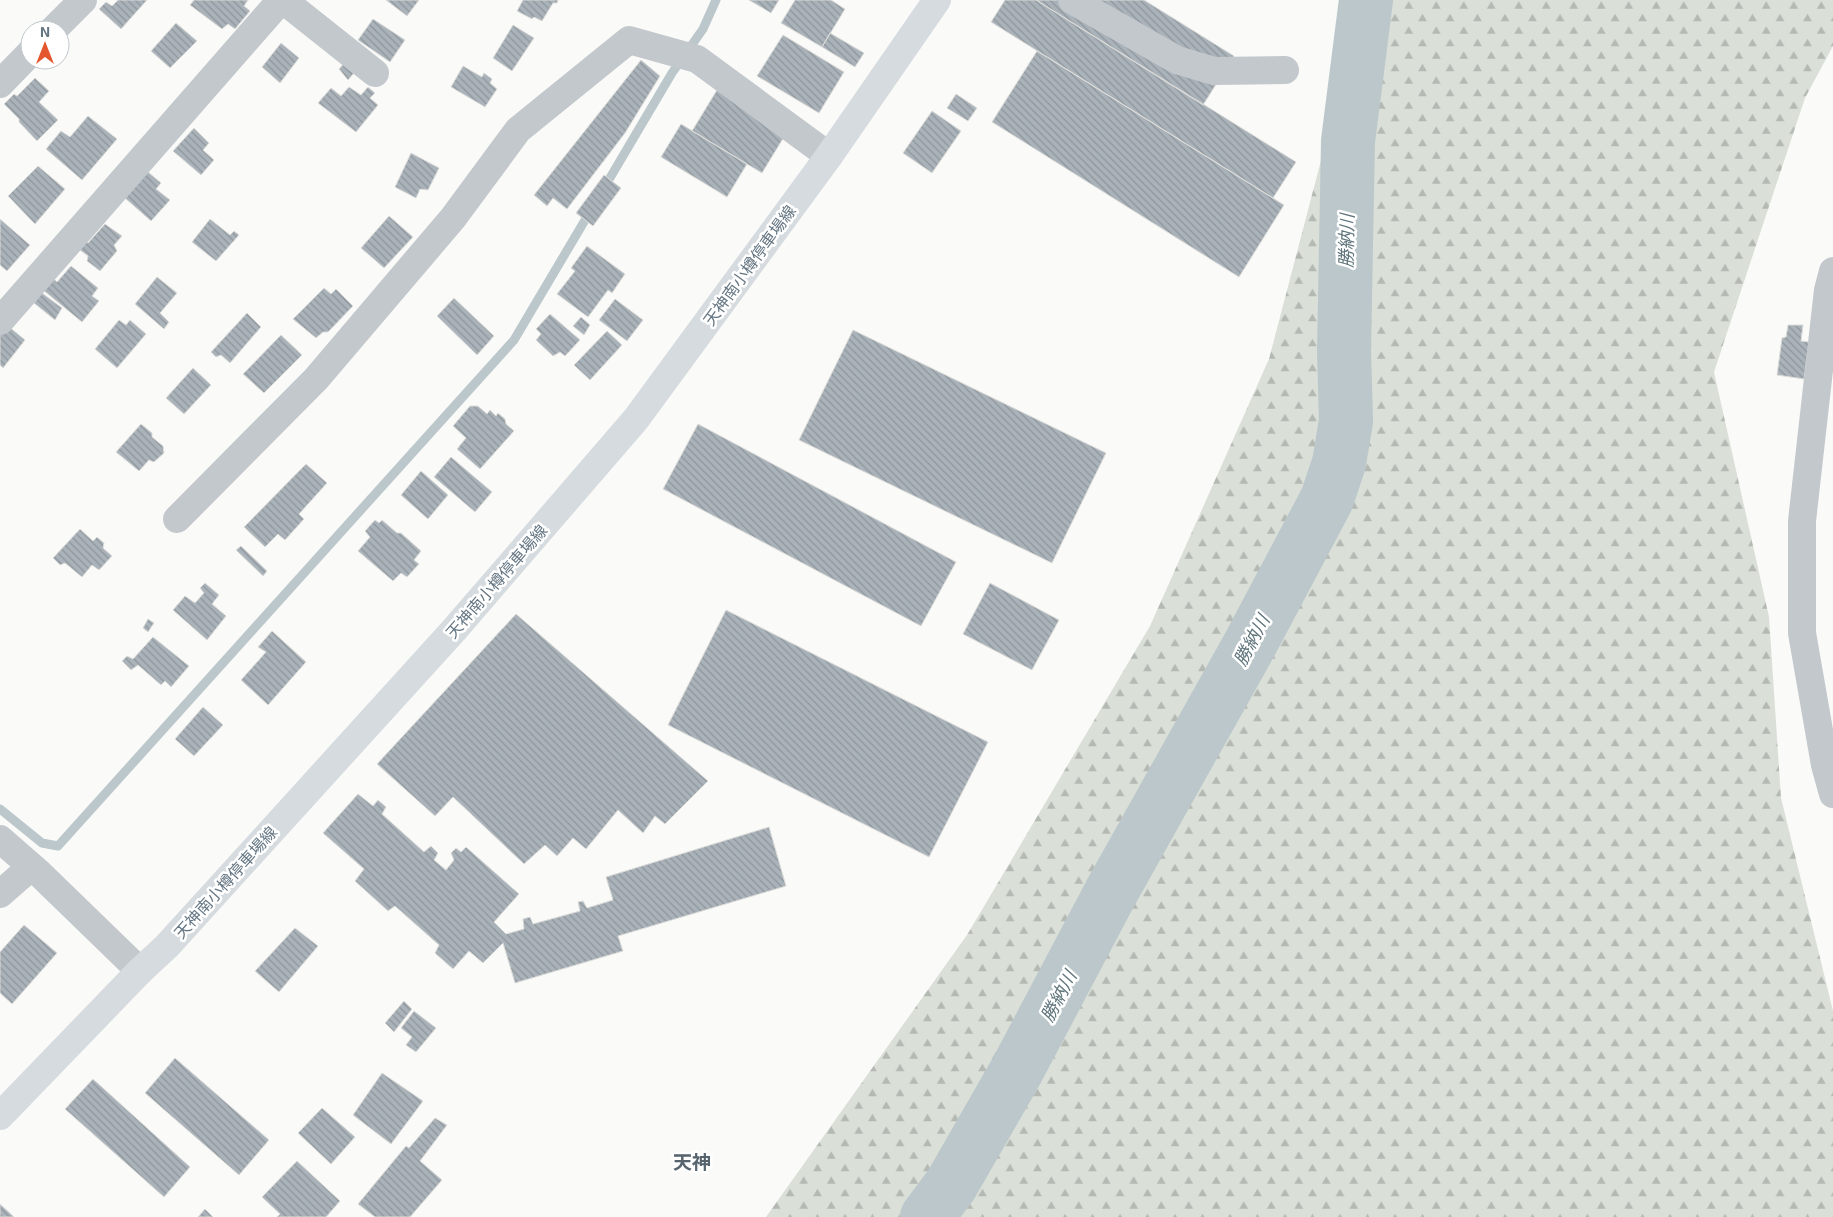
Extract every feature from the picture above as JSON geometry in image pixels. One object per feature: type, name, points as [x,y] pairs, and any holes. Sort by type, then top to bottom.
[{"type":"main road","name":"天神南小樽停車場線","points":[[0,1116],[140,971],[167,946],[454,630],[636,419],[829,156],[937,0]]},
{"type":"street","points":[[63,20],[83,0]]},
{"type":"street","points":[[0,321],[282,0],[375,73]]},
{"type":"street","points":[[1072,0],[1177,60],[1214,71],[1285,70]]},
{"type":"street","points":[[177,519],[316,379],[453,218],[518,130],[629,40],[697,59],[829,156]]},
{"type":"street","points":[[0,84],[20,63]]},
{"type":"street","points":[[1833,271],[1828,290],[1802,521],[1802,633],[1825,765],[1833,794]]},
{"type":"street","points":[[0,839],[32,867],[140,971]]},
{"type":"street","points":[[0,894],[32,867]]},
{"type":"green space","points":[[1363,0],[1833,0],[1833,46],[1805,98],[1714,372],[1769,617],[1781,798],[1833,1011],[1833,1217],[766,1217],[967,935],[1150,626],[1269,359]]},
{"type":"building","points":[[118,0],[147,0],[121,29],[99,9],[106,2],[112,6]]},
{"type":"building","points":[[194,0],[248,0],[244,6],[250,11],[235,29],[228,24],[222,29],[190,5]]},
{"type":"building","points":[[386,0],[419,0],[407,16]]},
{"type":"building","points":[[523,0],[558,0],[557,3],[553,3],[542,21],[534,17],[532,19],[517,11]]},
{"type":"building","points":[[749,0],[779,0],[771,13]]},
{"type":"building","points":[[795,0],[831,0],[845,9],[822,47],[781,23]]},
{"type":"building","points":[[1005,0],[1036,0],[1296,162],[1273,198],[991,22]]},
{"type":"building","points":[[1036,0],[1144,0],[1234,56],[1203,105]]},
{"type":"building","points":[[373,19],[405,40],[390,62],[358,40]]},
{"type":"building","points":[[176,23],[197,41],[170,68],[151,51]]},
{"type":"building","points":[[513,25],[534,38],[512,71],[493,58]]},
{"type":"building","points":[[830,33],[864,53],[855,67],[822,47]]},
{"type":"building","points":[[783,35],[844,72],[819,113],[757,76]]},
{"type":"building","points":[[281,43],[299,58],[280,83],[262,67]]},
{"type":"building","points":[[1037,51],[1284,205],[1239,277],[992,122]]},
{"type":"building","points":[[349,58],[360,66],[348,80],[339,69]]},
{"type":"building","points":[[641,60],[660,76],[625,133],[567,209],[553,198],[547,206],[534,195]]},
{"type":"building","points":[[463,66],[482,77],[484,73],[492,79],[490,83],[497,89],[485,107],[451,87]]},
{"type":"building","points":[[35,78],[49,91],[39,102],[58,120],[37,141],[4,104],[14,94],[17,96]]},
{"type":"building","points":[[349,87],[361,95],[368,87],[375,93],[370,98],[378,105],[356,132],[318,103],[331,88],[341,96]]},
{"type":"building","points":[[717,90],[787,132],[762,173],[692,131]]},
{"type":"building","points":[[956,94],[977,108],[968,121],[947,108]]},
{"type":"building","points":[[932,111],[961,131],[932,173],[903,153]]},
{"type":"building","points":[[88,116],[117,139],[82,180],[46,149],[61,131],[70,137]]},
{"type":"building","points":[[681,124],[747,164],[727,197],[661,157]]},
{"type":"building","points":[[194,128],[209,143],[203,150],[214,160],[201,175],[173,151]]},
{"type":"building","points":[[411,153],[439,168],[428,190],[420,189],[416,198],[395,187]]},
{"type":"building","points":[[38,166],[65,189],[35,224],[8,196]]},
{"type":"building","points":[[148,172],[161,183],[156,189],[170,200],[151,221],[125,198]]},
{"type":"building","points":[[604,175],[621,188],[593,226],[576,213]]},
{"type":"building","points":[[389,216],[413,237],[384,268],[361,248]]},
{"type":"building","points":[[0,219],[30,245],[7,271],[0,265]]},
{"type":"building","points":[[210,219],[230,235],[234,231],[239,235],[216,261],[192,242]]},
{"type":"building","points":[[105,224],[122,236],[114,245],[117,251],[100,271],[87,261],[88,256],[76,247],[83,239],[88,243]]},
{"type":"building","points":[[587,246],[625,274],[612,293],[608,290],[588,317],[557,294],[575,271],[571,268]]},
{"type":"building","points":[[71,266],[98,288],[92,296],[99,301],[82,322],[37,285],[47,273],[57,282]]},
{"type":"building","points":[[157,277],[177,293],[160,313],[169,322],[164,329],[135,304]]},
{"type":"building","points":[[324,288],[331,294],[336,289],[353,306],[328,332],[323,332],[316,338],[293,319]]},
{"type":"building","points":[[42,293],[62,308],[55,320],[34,303]]},
{"type":"building","points":[[454,298],[494,336],[477,355],[437,316]]},
{"type":"building","points":[[615,299],[643,320],[627,341],[599,320]]},
{"type":"building","points":[[247,313],[261,327],[230,363],[221,355],[216,357],[211,352]]},
{"type":"building","points":[[550,314],[580,340],[565,356],[560,352],[553,356],[536,340],[541,334],[536,329]]},
{"type":"building","points":[[581,317],[590,325],[584,335],[573,326]]},
{"type":"building","points":[[119,320],[126,325],[130,320],[146,334],[117,368],[95,349]]},
{"type":"building","points":[[7,325],[25,340],[3,368],[0,365],[0,332]]},
{"type":"building","points":[[1788,325],[1803,325],[1801,341],[1809,342],[1804,379],[1777,375],[1782,338],[1786,337]]},
{"type":"building","points":[[853,330],[1106,453],[1052,563],[799,440]]},
{"type":"building","points":[[607,331],[622,345],[590,380],[574,365]]},
{"type":"building","points":[[281,335],[302,355],[264,393],[243,374]]},
{"type":"building","points":[[193,368],[211,385],[184,414],[166,398]]},
{"type":"building","points":[[470,406],[478,406],[487,414],[490,410],[496,416],[498,413],[514,431],[480,469],[457,449],[466,438],[453,426]]},
{"type":"building","points":[[141,424],[163,446],[164,453],[154,462],[149,460],[139,471],[116,452]]},
{"type":"building","points":[[698,424],[956,562],[921,626],[663,489]]},
{"type":"building","points":[[451,457],[492,492],[475,512],[434,477]]},
{"type":"building","points":[[306,464],[327,483],[299,514],[304,519],[285,540],[278,534],[265,547],[244,527]]},
{"type":"building","points":[[421,471],[448,495],[428,519],[401,495]]},
{"type":"building","points":[[375,520],[379,523],[382,520],[397,533],[401,533],[421,551],[414,560],[419,564],[407,577],[401,573],[393,581],[358,551],[370,537],[365,531]]},
{"type":"building","points":[[80,529],[93,541],[97,537],[104,543],[103,548],[112,556],[99,570],[92,565],[82,577],[65,563],[60,565],[53,558]]},
{"type":"building","points":[[241,546],[267,571],[263,576],[236,550]]},
{"type":"building","points":[[205,583],[219,595],[212,604],[226,616],[207,640],[173,610],[185,596],[195,603],[204,593],[200,588]]},
{"type":"building","points":[[990,583],[1059,620],[1032,670],[963,634]]},
{"type":"building","points":[[726,610],[988,742],[929,857],[668,725]]},
{"type":"building","points":[[516,614],[708,781],[665,824],[655,816],[643,833],[618,810],[586,849],[573,838],[557,856],[545,845],[524,864],[453,797],[435,816],[377,764]]},
{"type":"building","points":[[148,619],[154,623],[148,632],[143,628]]},
{"type":"building","points":[[272,631],[306,662],[268,705],[241,680],[266,652],[258,647]]},
{"type":"building","points":[[153,637],[189,666],[171,687],[165,681],[161,685],[138,665],[131,670],[122,661],[127,656],[133,659]]},
{"type":"building","points":[[203,707],[223,725],[194,756],[175,739]]},
{"type":"building","points":[[358,794],[373,806],[378,800],[386,807],[382,814],[424,852],[431,846],[438,853],[434,860],[446,870],[454,860],[451,853],[456,848],[461,852],[466,847],[519,894],[494,922],[506,934],[524,929],[523,919],[530,917],[533,924],[580,911],[578,902],[583,901],[587,908],[613,900],[606,877],[769,827],[786,886],[618,936],[623,951],[515,983],[503,943],[483,963],[469,951],[453,969],[435,953],[439,945],[395,906],[388,911],[355,881],[364,869],[323,833]]},
{"type":"building","points":[[24,925],[57,953],[12,1004],[0,993],[0,952]]},
{"type":"building","points":[[295,928],[318,946],[279,992],[255,971]]},
{"type":"building","points":[[404,1001],[412,1009],[394,1032],[385,1023]]},
{"type":"building","points":[[414,1011],[436,1028],[416,1052],[406,1045],[412,1037],[401,1028]]},
{"type":"building","points":[[175,1058],[269,1140],[239,1175],[145,1093]]},
{"type":"building","points":[[382,1073],[423,1101],[391,1144],[353,1115]]},
{"type":"building","points":[[93,1079],[190,1167],[164,1197],[65,1109]]},
{"type":"building","points":[[322,1108],[355,1137],[331,1164],[298,1133]]},
{"type":"building","points":[[435,1118],[447,1125],[420,1161],[442,1180],[410,1217],[375,1217],[358,1204],[406,1146],[409,1148]]},
{"type":"building","points":[[297,1161],[340,1201],[326,1217],[277,1217],[280,1214],[262,1197]]},
{"type":"building","points":[[0,1204],[14,1217],[0,1217]]},
{"type":"building","points":[[205,1209],[213,1217],[198,1217]]},
{"type":"waterway","points":[[604,188],[672,73],[703,29],[716,0]]},
{"type":"waterway","name":"勝納川","points":[[927,1217],[951,1185],[1017,1070],[1110,894],[1249,646],[1327,499],[1339,463],[1346,421],[1344,351],[1348,141],[1366,0]]},
{"type":"waterway","points":[[0,809],[42,843],[58,846],[514,340],[591,210]]},
{"type":"district","name":"天神","points":[[692,1161]]}]
